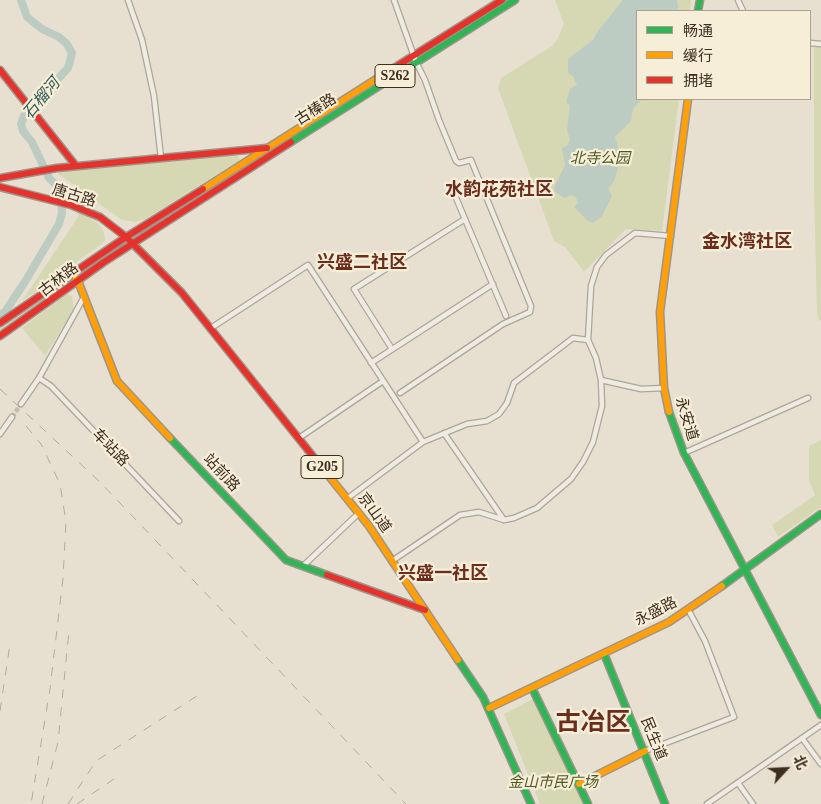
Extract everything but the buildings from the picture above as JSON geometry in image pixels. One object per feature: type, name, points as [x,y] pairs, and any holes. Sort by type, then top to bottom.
[{"type":"main road","name":"古榛路","points":[[132,244],[502,0]]},
{"type":"main road","name":"古榛路","points":[[126,237],[266,148],[513,0]]},
{"type":"main road","points":[[0,70],[76,166]]},
{"type":"main road","name":"永安道","points":[[688,100],[660,312],[660,344],[664,388],[669,411],[684,453],[821,715]]},
{"type":"main road","points":[[0,178],[76,166],[266,148],[275,151]]},
{"type":"main road","name":"唐古路","points":[[0,187],[52,202],[71,205],[100,217],[132,244]]},
{"type":"main road","name":"古林路","points":[[0,323],[72,272],[126,237]]},
{"type":"main road","name":"古林路","points":[[0,336],[132,244]]},
{"type":"main road","name":"京山道","points":[[132,244],[182,293],[348,498],[473,680],[490,710],[531,804]]},
{"type":"main road","name":"站前路","points":[[72,272],[78,281],[117,381],[286,560],[426,610]]},
{"type":"main road","name":"永盛路","points":[[490,710],[669,622],[821,514]]},
{"type":"main road","name":"永盛路","points":[[490,710],[534,692],[690,613],[744,570],[821,518]]},
{"type":"main road","name":"民生道","points":[[605,656],[665,804]]},
{"type":"main road","points":[[534,692],[588,804]]},
{"type":"main road","points":[[579,784],[644,751]]},
{"type":"street","points":[[128,0],[142,40],[154,96],[161,158]]},
{"type":"street","points":[[394,0],[415,59],[456,161],[471,160],[531,306],[530,312],[503,324],[400,393]]},
{"type":"street","points":[[451,186],[506,316]]},
{"type":"street","points":[[392,349],[354,289],[465,219]]},
{"type":"street","points":[[392,561],[460,515],[479,512],[504,520],[537,508],[564,486],[583,462],[598,427],[602,406],[601,380],[596,358],[588,340],[590,286],[597,267],[606,255],[635,233],[671,236]]},
{"type":"street","points":[[210,328],[308,265],[423,442]]},
{"type":"street","points":[[371,363],[493,284]]},
{"type":"street","points":[[21,404],[39,378],[84,297]]},
{"type":"street","points":[[348,498],[423,442],[467,424],[487,421],[499,414],[507,403],[514,383],[573,338],[588,340]]},
{"type":"street","name":"车站路","points":[[39,378],[51,386],[179,520]]},
{"type":"street","points":[[601,380],[641,389],[664,388]]},
{"type":"street","points":[[299,438],[383,381]]},
{"type":"street","points":[[684,453],[808,398]]},
{"type":"street","points":[[0,434],[12,417]]},
{"type":"street","points":[[444,433],[504,520]]},
{"type":"street","points":[[303,566],[359,514]]},
{"type":"street","points":[[644,751],[734,717],[705,641],[690,613]]},
{"type":"street","points":[[707,804],[821,725]]},
{"type":"street","points":[[802,738],[821,764]]},
{"type":"street","points":[[738,783],[753,804]]},
{"type":"green space","name":"北寺公园","points":[[555,0],[691,0],[690,10],[636,10],[636,100],[679,100],[662,231],[626,229],[584,272],[566,248],[554,241],[498,88],[501,78],[552,46],[557,40],[564,24]]},
{"type":"green space","points":[[814,45],[821,46],[821,320],[819,321],[817,312],[814,191]]},
{"type":"green space","points":[[237,154],[240,160],[145,219],[136,222],[122,220],[98,203],[69,196],[80,194],[78,187],[58,174],[60,170]]},
{"type":"green space","points":[[79,212],[98,223],[104,232],[105,240],[22,301],[78,217]]},
{"type":"green space","points":[[59,285],[62,289],[0,334],[0,327]]},
{"type":"green space","points":[[67,294],[72,296],[74,309],[45,356],[22,328]]},
{"type":"green space","points":[[821,440],[821,507],[778,537],[772,525],[815,495],[809,480],[809,446]]},
{"type":"green space","name":"金山市民广场","points":[[533,699],[584,804],[540,804],[504,714]]},
{"type":"shaded area","points":[[623,0],[677,0],[677,10],[636,10],[636,100],[641,100],[633,109],[631,121],[615,137],[621,157],[614,182],[608,188],[612,196],[602,216],[593,223],[588,221],[574,207],[578,203],[576,197],[571,195],[565,198],[555,192],[554,188],[565,165],[562,148],[568,145],[570,139],[567,130],[570,105],[566,103],[570,89],[577,85],[573,76],[568,73],[568,59],[593,40]]},
{"type":"waterway","name":"石榴河","points":[[0,315],[5,312],[26,280],[59,224],[62,213],[60,189],[49,178],[21,124],[24,116],[68,68],[72,53],[67,44],[59,37],[42,29],[27,17],[21,0]]},
{"type":"tunnel","points":[[12,417],[21,404]]},
{"type":"railway","points":[[0,389],[100,482],[406,804]]},
{"type":"railway","points":[[26,426],[41,444],[60,484],[66,522],[63,578],[50,689],[31,804]]},
{"type":"railway","points":[[42,804],[58,742],[69,631]]},
{"type":"railway","points":[[0,711],[10,644]]},
{"type":"railway","points":[[68,804],[96,761],[200,694]]},
{"type":"railway","points":[[77,804],[117,777]]},
{"type":"traffic: fast","points":[[291,142],[515,0]]},
{"type":"traffic: fast","points":[[698,10],[700,0]]},
{"type":"traffic: fast","points":[[669,412],[684,453],[821,715]]},
{"type":"traffic: fast","points":[[170,438],[286,560],[327,575]]},
{"type":"traffic: fast","points":[[722,586],[821,514]]},
{"type":"traffic: fast","points":[[605,656],[665,804]]},
{"type":"traffic: fast","points":[[458,660],[483,697],[531,804]]},
{"type":"traffic: fast","points":[[534,692],[588,804]]},
{"type":"traffic: slow","points":[[203,189],[381,76]]},
{"type":"traffic: slow","points":[[669,412],[664,388],[660,312],[688,100]]},
{"type":"traffic: slow","points":[[72,272],[78,281],[117,381],[170,438]]},
{"type":"traffic: slow","points":[[320,465],[369,526],[458,660]]},
{"type":"traffic: slow","points":[[489,708],[669,622],[722,586]]},
{"type":"traffic: slow","points":[[579,784],[645,751]]},
{"type":"traffic: jam","points":[[381,76],[502,0]]},
{"type":"traffic: jam","points":[[0,70],[76,166]]},
{"type":"traffic: jam","points":[[0,336],[104,262],[291,142]]},
{"type":"traffic: jam","points":[[0,178],[57,168],[267,148]]},
{"type":"traffic: jam","points":[[0,187],[71,205],[100,217],[126,237],[182,293],[320,465]]},
{"type":"traffic: jam","points":[[0,323],[126,237],[203,189]]},
{"type":"traffic: jam","points":[[327,575],[425,610]]},
{"type":"district","name":"水韵花苑社区","points":[[499,190]]},
{"type":"district","name":"金水湾社区","points":[[747,242]]},
{"type":"district","name":"兴盛二社区","points":[[362,263]]},
{"type":"district","name":"兴盛一社区","points":[[443,574]]},
{"type":"district","name":"古冶区","points":[[593,724]]}]
